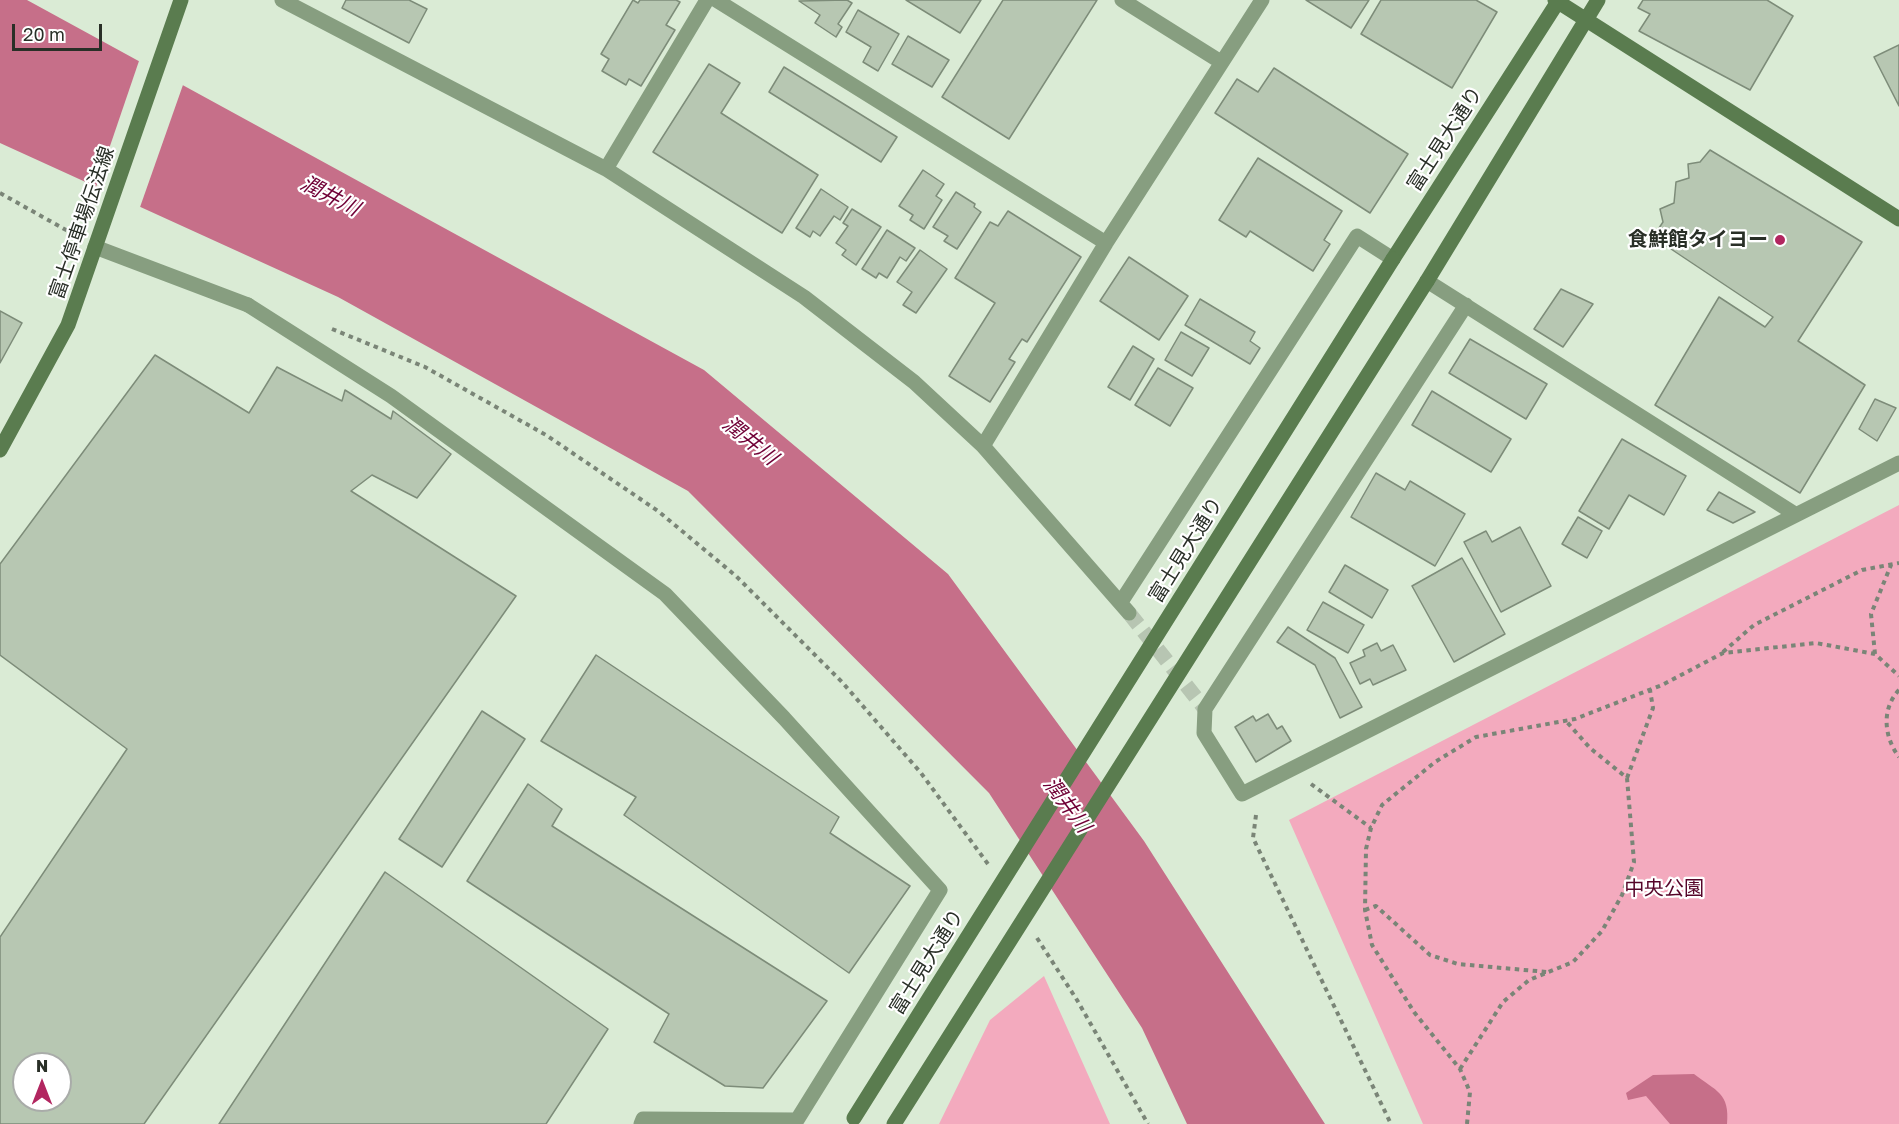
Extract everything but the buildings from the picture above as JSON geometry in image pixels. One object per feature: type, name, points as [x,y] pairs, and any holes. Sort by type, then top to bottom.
[{"type":"street","name":"富士停車場伝法線","points":[[0,450],[68,325],[181,0]]},
{"type":"street","points":[[282,0],[606,169],[804,297],[914,382],[983,446],[1125,607],[1357,236],[1393,259]]},
{"type":"street","points":[[606,169],[707,0]]},
{"type":"street","points":[[716,0],[1107,243]]},
{"type":"street","points":[[1122,0],[1221,62]]},
{"type":"street","points":[[983,446],[1107,243],[1262,0]]},
{"type":"street","points":[[894,1124],[1426,281],[1598,0]]},
{"type":"street","points":[[1558,1],[1899,219]]},
{"type":"street","name":"富士見大通り","points":[[852,1121],[1393,259],[1558,1]]},
{"type":"street","points":[[96,247],[248,305],[391,396],[665,594],[784,718],[940,890],[797,1120],[643,1119],[640,1124]]},
{"type":"street","points":[[1426,281],[1795,514]]},
{"type":"street","points":[[1466,305],[1205,709],[1204,733],[1242,794],[1899,463]]},
{"type":"path","points":[[0,193],[96,247]]},
{"type":"path","points":[[1467,1124],[1470,1092],[1460,1069],[1419,1020],[1372,945],[1365,910],[1366,849],[1371,828],[1382,805],[1435,762],[1476,737],[1566,721],[1650,690],[1723,652],[1764,620],[1862,570],[1899,563]]},
{"type":"path","points":[[1875,654],[1871,614],[1891,565]]},
{"type":"path","points":[[1723,652],[1816,642],[1875,654],[1899,676]]},
{"type":"path","points":[[1460,1069],[1503,1002],[1529,980],[1573,962],[1602,931],[1622,895],[1634,862],[1627,778],[1653,708],[1650,690]]},
{"type":"path","points":[[1899,690],[1887,711],[1886,729],[1891,746],[1899,757]]},
{"type":"path","points":[[1566,721],[1590,748],[1627,778]]},
{"type":"path","points":[[1292,770],[1371,828]]},
{"type":"path","points":[[1256,815],[1253,838],[1391,1124]]},
{"type":"path","points":[[1365,910],[1376,906],[1430,955],[1458,964],[1548,972]]},
{"type":"green space","name":"中央公園","points":[[1899,505],[1899,1124],[1423,1124],[1289,820]]},
{"type":"green space","points":[[1044,976],[1110,1124],[939,1124],[990,1020]]},
{"type":"water","name":"潤井川","points":[[0,0],[27,0],[704,370],[948,574],[1144,841],[1325,1124],[1187,1124],[1142,1028],[989,793],[688,491],[338,297],[0,143]]},
{"type":"water","points":[[1694,1074],[1715,1089],[1724,1099],[1727,1124],[1670,1124],[1646,1096],[1628,1100],[1626,1093],[1653,1075]]},
{"type":"pier","points":[[140,58],[184,82],[139,210],[95,190]]},
{"type":"tunnel","points":[[1129,613],[1205,709]]},
{"type":"place","name":"食鮮館タイヨー","points":[[1780,240]]}]
